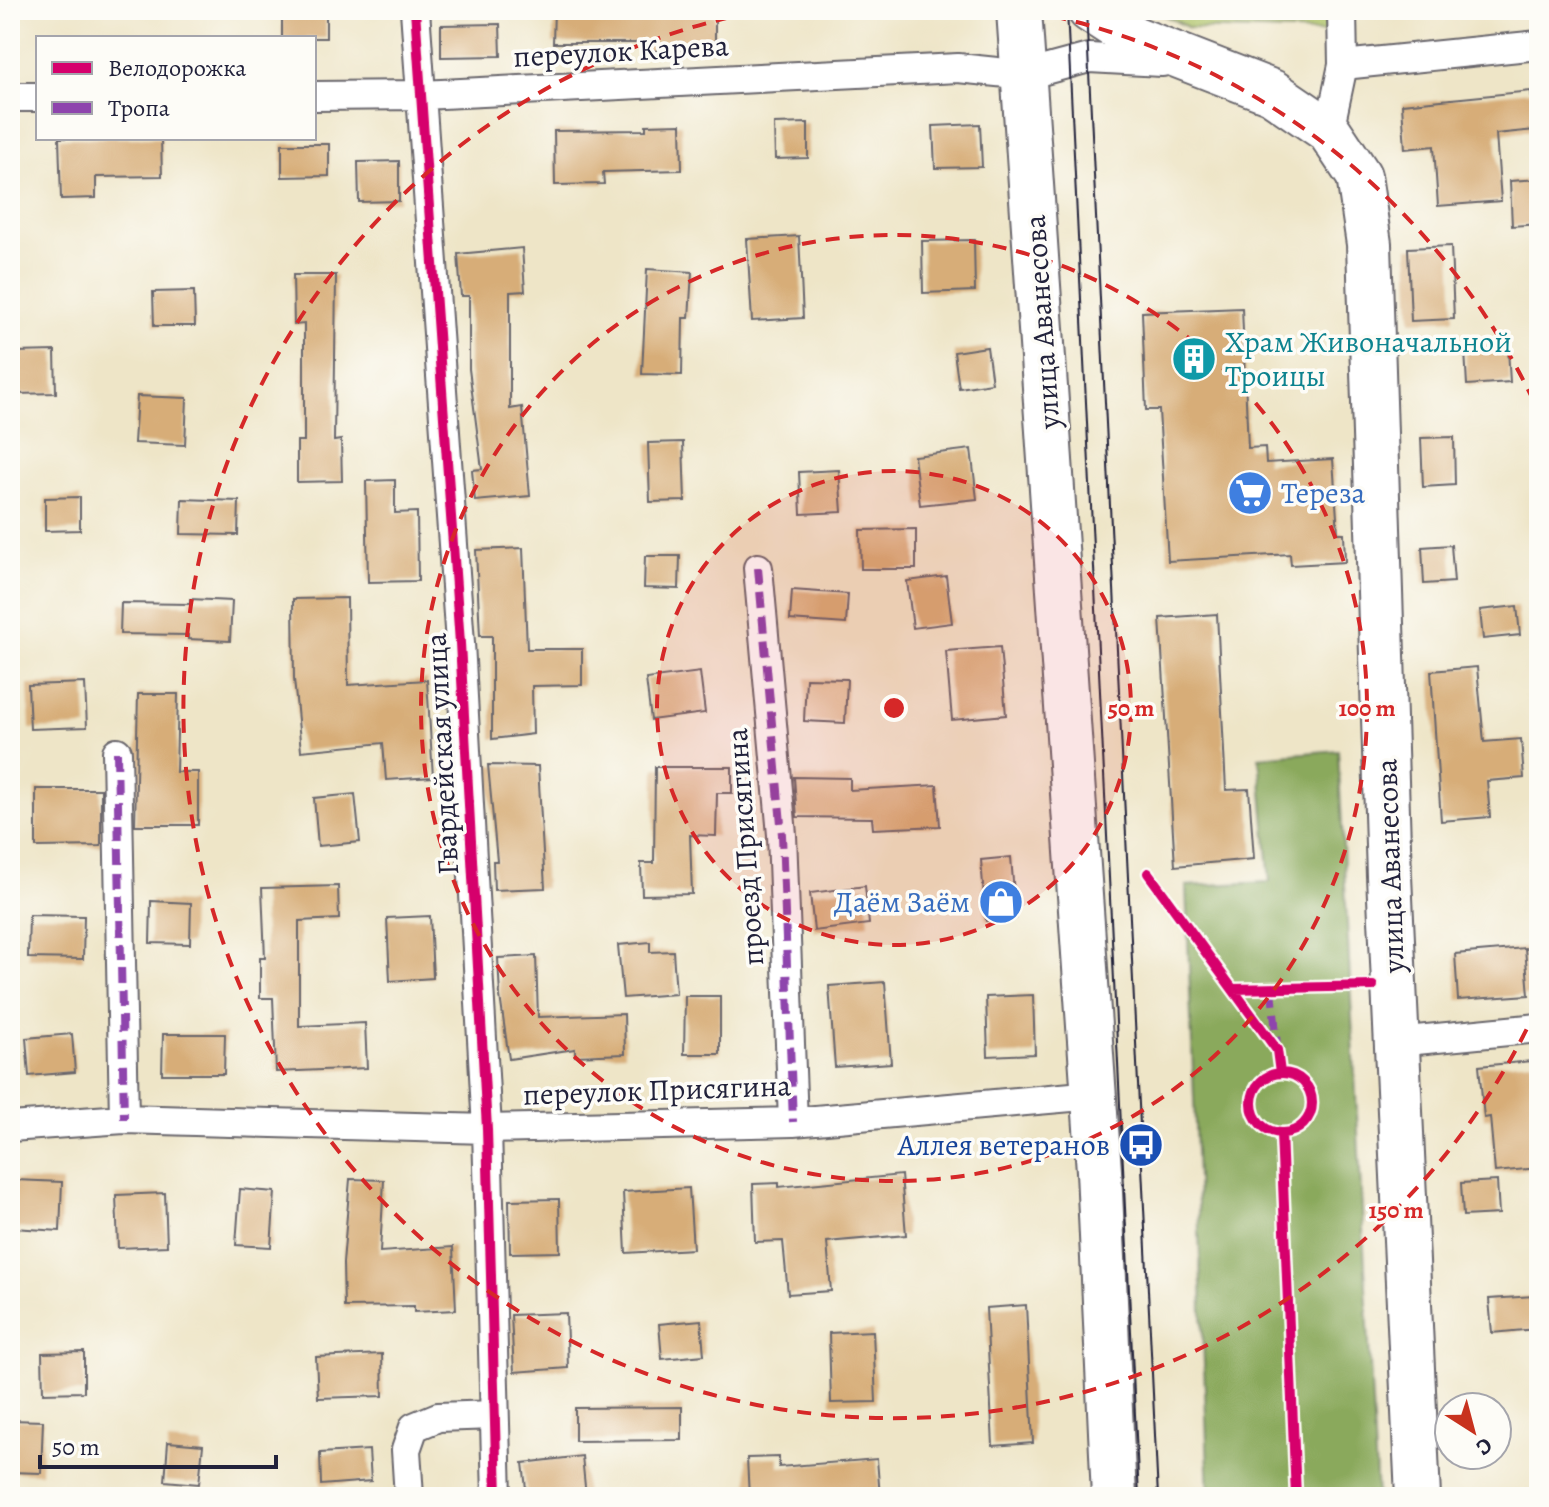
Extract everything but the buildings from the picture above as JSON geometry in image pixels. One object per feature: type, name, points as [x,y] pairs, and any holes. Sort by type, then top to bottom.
[{"type":"highway","name":"улица Аванесова","points":[[1090,10],[1133,38],[1272,92],[1329,131],[1359,176],[1369,244],[1396,1042],[1418,1497]]},
{"type":"highway","name":"улица Аванесова","points":[[1017,12],[1026,75],[1094,1095],[1114,1497]]},
{"type":"street","name":"Гвардейская улица","points":[[415,10],[461,659],[487,1129],[497,1497]]},
{"type":"street","points":[[1329,131],[1343,65],[1342,10]]},
{"type":"street","points":[[1343,65],[1539,45]]},
{"type":"street","points":[[1026,75],[1089,58],[1213,67]]},
{"type":"street","name":"переулок Карева","points":[[316,96],[422,95],[958,68],[1026,75]]},
{"type":"street","points":[[10,97],[36,97]]},
{"type":"street","name":"проезд Присягина","points":[[758,568],[782,835],[793,1122]]},
{"type":"street","points":[[117,752],[124,1119]]},
{"type":"street","points":[[1396,1042],[1539,1028]]},
{"type":"street","name":"переулок Присягина","points":[[10,1127],[124,1119],[487,1129],[793,1122],[1094,1095]]},
{"type":"street","points":[[409,1497],[406,1450],[414,1427],[438,1417],[493,1415]]},
{"type":"green space","points":[[1154,10],[1325,10],[1326,32],[1189,28]]},
{"type":"green space","points":[[1338,750],[1377,1497],[1209,1497],[1186,886],[1270,882],[1259,757]]},
{"type":"tram line","points":[[1067,10],[1139,1497]]},
{"type":"tram line","points":[[1086,10],[1158,1497]]},
{"type":"marked path","points":[[758,568],[782,835],[793,1122]]},
{"type":"marked path","points":[[117,752],[124,1119]]},
{"type":"marked path","points":[[1272,989],[1277,1046]]},
{"type":"cycle path","points":[[415,10],[460,643],[487,1129],[497,1497]]},
{"type":"cycle path","points":[[1148,873],[1277,1050],[1280,1073]]},
{"type":"cycle path","points":[[1233,989],[1373,986]]},
{"type":"cycle path","points":[[1282,1073],[1293,1075],[1303,1082],[1310,1092],[1312,1103],[1310,1114],[1303,1124],[1293,1131],[1282,1133],[1271,1131],[1261,1124],[1254,1114],[1252,1103],[1254,1092],[1261,1082],[1271,1075],[1282,1073]]},
{"type":"cycle path","points":[[1281,1133],[1296,1497]]},
{"type":"place","name":"Храм Живоначальной Троицы","points":[[1194,359]]},
{"type":"place","name":"Тереза","points":[[1250,493]]},
{"type":"place","name":"Даём Заём","points":[[1001,902]]},
{"type":"place","name":"Аллея ветеранов","points":[[1141,1145]]}]
